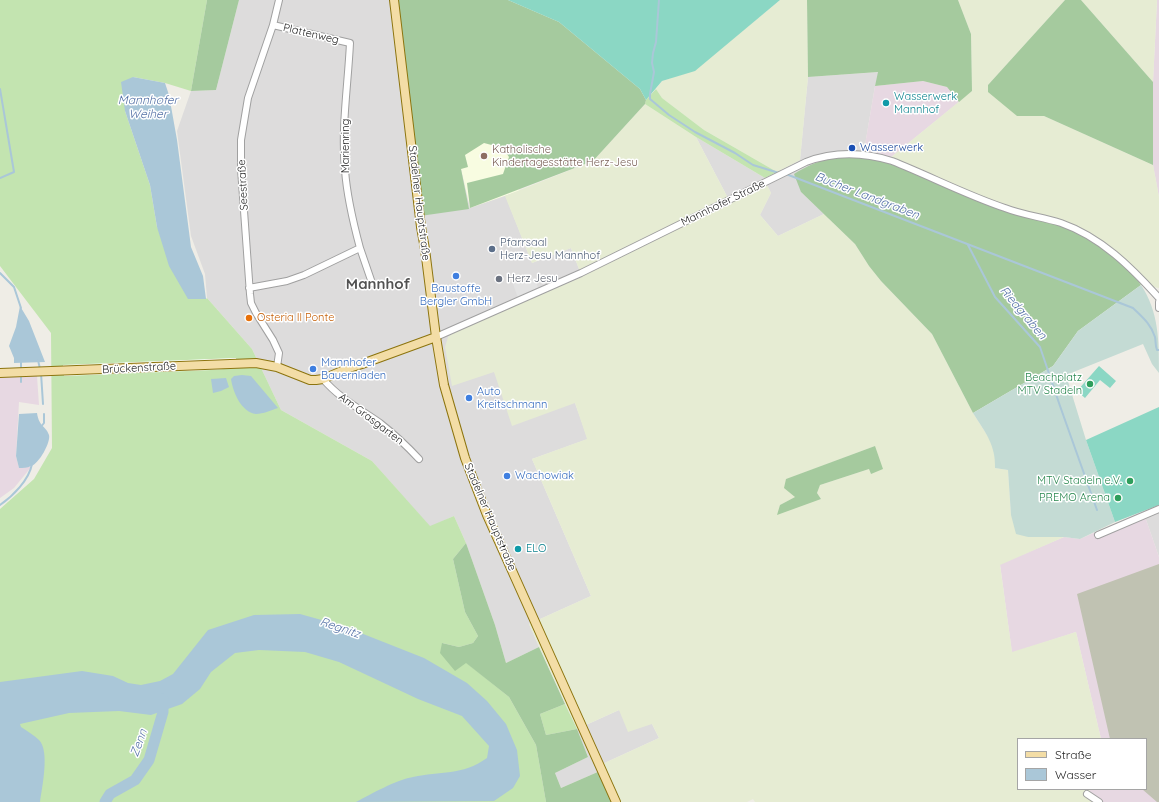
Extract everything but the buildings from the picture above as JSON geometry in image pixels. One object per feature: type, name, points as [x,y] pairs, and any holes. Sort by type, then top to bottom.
[{"type":"main road","name":"Stadelner Hauptstraße","points":[[394,0],[421,227],[436,336],[444,384],[453,418],[465,458],[479,495],[616,802]]},
{"type":"main road","name":"Mannhofer Straße","points":[[277,368],[310,380],[323,379],[436,336]]},
{"type":"main road","name":"Brückenstraße","points":[[4,373],[237,363],[256,363],[277,368]]},
{"type":"street","name":"Seestraße","points":[[277,368],[278,353],[251,303],[241,169],[241,140],[248,98],[273,25],[279,0]]},
{"type":"street","name":"Plattenweg","points":[[273,25],[350,43]]},
{"type":"street","name":"Marienring","points":[[350,43],[344,136],[345,171],[351,215],[372,283]]},
{"type":"street","name":"Mannhofer Straße","points":[[436,336],[581,274],[794,168],[819,157],[844,153],[878,157],[892,161],[1006,209],[1062,223],[1083,232],[1130,266],[1159,298]]},
{"type":"street","points":[[249,288],[287,281],[304,275],[360,248]]},
{"type":"street","points":[[1159,302],[1159,308]]},
{"type":"street","name":"Am Grasgarten","points":[[323,379],[331,388],[347,401],[379,422],[419,459]]},
{"type":"street","points":[[1098,535],[1159,509]]},
{"type":"street","points":[[1087,794],[1099,802]]},
{"type":"shaded area","points":[[239,0],[394,0],[461,169],[519,191],[506,197],[532,263],[571,248],[582,277],[451,335],[494,372],[575,403],[588,439],[532,459],[591,596],[529,624],[539,647],[506,663],[495,625],[466,543],[454,516],[430,527],[372,461],[281,410],[252,349],[207,298],[205,274],[191,236],[177,131],[191,91],[216,90]]},
{"type":"shaded area","points":[[780,0],[807,0],[808,77],[800,160],[777,172],[704,130],[662,98],[656,89],[662,81],[695,70]]},
{"type":"shaded area","points":[[958,0],[1065,0],[988,85],[1017,116],[1044,116],[1153,165],[1159,197],[1159,288],[1141,285],[1116,253],[994,204],[890,158],[972,91],[971,34]]},
{"type":"shaded area","points":[[1081,0],[1157,0],[1153,82]]},
{"type":"shaded area","points":[[1157,0],[1159,0],[1159,197],[1153,165],[1153,82]]},
{"type":"shaded area","points":[[879,72],[875,86],[864,151],[830,158],[801,192],[824,214],[778,236],[760,215],[771,193],[767,185],[730,202],[696,137],[765,178],[800,160],[808,77]]},
{"type":"shaded area","points":[[923,81],[947,87],[959,102],[890,158],[864,151],[875,86]]},
{"type":"shaded area","points":[[645,104],[696,137],[730,202],[767,185],[771,193],[760,215],[778,236],[824,214],[855,244],[881,281],[932,334],[973,413],[992,443],[996,458],[995,468],[1008,470],[1011,515],[1028,537],[1064,537],[1000,565],[1012,652],[1076,632],[1101,738],[1017,738],[1017,790],[1090,790],[1086,796],[1093,802],[755,802],[753,799],[747,802],[613,802],[598,766],[659,738],[652,724],[628,732],[619,710],[577,729],[529,624],[591,596],[532,459],[587,439],[575,403],[512,426],[494,372],[452,386],[445,347],[448,337],[456,331],[582,277],[571,248],[532,263],[505,196],[593,161]],"holes":[[[875,446],[871,474],[869,469],[820,485],[817,493],[821,499],[780,505],[795,497],[787,479]]]},
{"type":"shaded area","name":"Katholische Kindertagesstätte Herz-Jesu","points":[[470,105],[506,143],[519,191],[470,208],[461,169]]},
{"type":"shaded area","points":[[521,277],[523,280],[533,277],[539,289],[518,298],[512,281]]},
{"type":"shaded area","points":[[1141,285],[1147,295],[1155,316],[1159,350],[1159,373],[1152,364],[1143,344],[1066,375],[1086,440],[1115,522],[1080,539],[1064,537],[1028,537],[1016,534],[1011,515],[1008,470],[995,468],[992,446],[973,413],[1053,366],[1078,331]]},
{"type":"shaded area","points":[[37,376],[39,405],[19,402],[16,456],[19,468],[32,466],[14,488],[0,498],[0,377]]},
{"type":"shaded area","points":[[1159,505],[1159,557],[1143,511]]},
{"type":"shaded area","points":[[1143,511],[1159,557],[1159,802],[1093,802],[1086,796],[1090,790],[1147,790],[1147,738],[1101,738],[1076,632],[1012,653],[1000,564],[1064,537],[1080,539]]},
{"type":"shaded area","points":[[1159,564],[1159,802],[1157,802],[1143,790],[1147,790],[1147,738],[1110,738],[1077,594]]},
{"type":"shaded area","points":[[619,710],[652,724],[659,738],[598,766],[600,771],[561,788],[555,773],[588,757],[577,729]]},
{"type":"green space","points":[[0,0],[207,0],[191,91],[165,83],[133,77],[125,111],[150,185],[157,227],[206,299],[207,298],[252,349],[281,410],[372,461],[430,526],[454,516],[466,543],[453,559],[465,612],[478,636],[473,643],[459,647],[442,643],[509,697],[536,745],[546,802],[0,802],[0,509],[34,479],[52,448],[51,333],[0,266]]},
{"type":"green space","points":[[207,0],[239,0],[216,90],[191,91]]},
{"type":"green space","points":[[394,0],[508,0],[559,22],[640,89],[646,100],[645,104],[593,161],[470,208],[467,183],[503,174],[509,157],[503,148],[484,143],[465,155],[468,167],[461,169],[469,209],[420,216]]},
{"type":"green space","points":[[508,0],[780,0],[695,71],[662,81],[646,100],[640,89],[559,22]]},
{"type":"green space","points":[[807,0],[958,0],[971,34],[972,91],[959,102],[947,87],[923,81],[875,86],[878,72],[808,77]]},
{"type":"green space","points":[[1065,0],[1081,0],[1153,82],[1153,165],[1044,116],[1017,116],[988,92],[988,85]]},
{"type":"green space","points":[[656,89],[662,98],[704,130],[777,172],[765,178],[696,137],[645,104],[646,100]]},
{"type":"green space","points":[[864,151],[876,153],[994,204],[1055,221],[1116,253],[1141,285],[1078,331],[1053,366],[973,413],[932,334],[881,281],[855,244],[801,192],[794,174],[820,161]]},
{"type":"green space","name":"Beachplatz MTV Stadeln","points":[[1099,366],[1116,381],[1110,388],[1100,380],[1085,398],[1077,391]]},
{"type":"green space","name":"MTV Stadeln e.V.","points":[[1159,407],[1159,505],[1115,522],[1086,440]]},
{"type":"green space","points":[[875,446],[883,469],[871,474],[869,469],[820,485],[817,493],[821,499],[777,515],[780,505],[795,497],[784,488],[786,479]]},
{"type":"green space","points":[[466,543],[495,625],[506,663],[539,647],[565,704],[540,714],[546,735],[577,729],[588,757],[555,773],[561,788],[600,771],[613,802],[546,802],[536,745],[509,697],[466,663],[455,671],[440,653],[442,643],[459,647],[473,643],[478,636],[465,612],[453,559]]},
{"type":"green space","points":[[565,704],[577,729],[546,735],[540,714]]},
{"type":"water","name":"Mannhofer Weiher","points":[[133,77],[165,83],[169,95],[177,140],[191,247],[203,276],[206,299],[188,299],[169,266],[157,227],[150,185],[125,111],[121,82]]},
{"type":"water","points":[[20,306],[29,321],[45,362],[14,363],[14,358],[9,346],[16,327]]},
{"type":"water","points":[[234,376],[251,376],[278,408],[256,414],[246,410],[236,395],[231,379]]},
{"type":"water","points":[[226,378],[229,387],[213,393],[211,379]]},
{"type":"water","points":[[37,413],[39,421],[49,435],[48,443],[41,457],[34,464],[28,467],[19,468],[16,456],[19,414]]},
{"type":"water","name":"Regnitz","points":[[300,614],[343,626],[424,658],[467,683],[487,701],[506,724],[517,750],[520,776],[513,788],[494,801],[356,802],[399,781],[423,775],[451,772],[469,768],[487,758],[489,746],[462,716],[418,699],[339,662],[305,652],[259,650],[235,653],[211,672],[200,689],[182,704],[151,715],[119,711],[69,713],[20,724],[21,727],[39,740],[44,752],[45,760],[40,802],[0,802],[0,682],[82,671],[113,676],[128,683],[141,685],[160,681],[173,674],[208,630],[254,615]]},
{"type":"pier","points":[[236,358],[237,368],[64,376],[63,365]]},
{"type":"waterway","name":"Bucher Landgraben","points":[[659,0],[656,42],[652,63],[654,72],[650,99],[669,115],[695,132],[735,153],[753,165],[779,173]]},
{"type":"waterway","points":[[0,89],[14,172],[0,178]]},
{"type":"waterway","name":"Bucher Landgraben","points":[[786,174],[1133,308],[1151,328],[1155,337],[1157,350],[1159,350]]},
{"type":"waterway","name":"Riedgraben","points":[[968,245],[995,297],[1040,347],[1097,510]]},
{"type":"waterway","points":[[0,273],[14,287],[21,308]]},
{"type":"waterway","points":[[38,360],[40,369]]},
{"type":"waterway","points":[[21,361],[21,371]]},
{"type":"waterway","points":[[41,373],[43,404]]},
{"type":"waterway","points":[[21,375],[21,382]]},
{"type":"waterway","points":[[40,428],[44,423],[44,414]]},
{"type":"waterway","points":[[0,505],[24,482],[28,476],[32,464]]},
{"type":"waterway","name":"Zenn","points":[[105,802],[110,794],[135,780],[149,760],[163,712],[163,699]]},
{"type":"place","name":"Wasserwerk Mannhof","points":[[886,103]]},
{"type":"place","name":"Wasserwerk","points":[[852,148]]},
{"type":"place","name":"Katholische Kindertagesstätte Herz-Jesu","points":[[484,156]]},
{"type":"place","name":"Pfarrsaal Herz-Jesu Mannhof","points":[[492,249]]},
{"type":"place","name":"Baustoffe Bergler GmbH","points":[[456,276]]},
{"type":"place","name":"Herz Jesu","points":[[499,279]]},
{"type":"place","name":"Osteria Il Ponte","points":[[249,318]]},
{"type":"place","name":"Mannhofer Bauernladen","points":[[313,369]]},
{"type":"place","name":"Beachplatz MTV Stadeln","points":[[1090,384]]},
{"type":"place","name":"Auto Kreitschmann","points":[[469,398]]},
{"type":"place","name":"Wachowiak","points":[[507,476]]},
{"type":"place","name":"MTV Stadeln e.V.","points":[[1130,481]]},
{"type":"place","name":"PREMO Arena","points":[[1118,498]]},
{"type":"place","name":"ELO","points":[[518,549]]},
{"type":"district","name":"Mannhof","points":[[378,284]]}]
